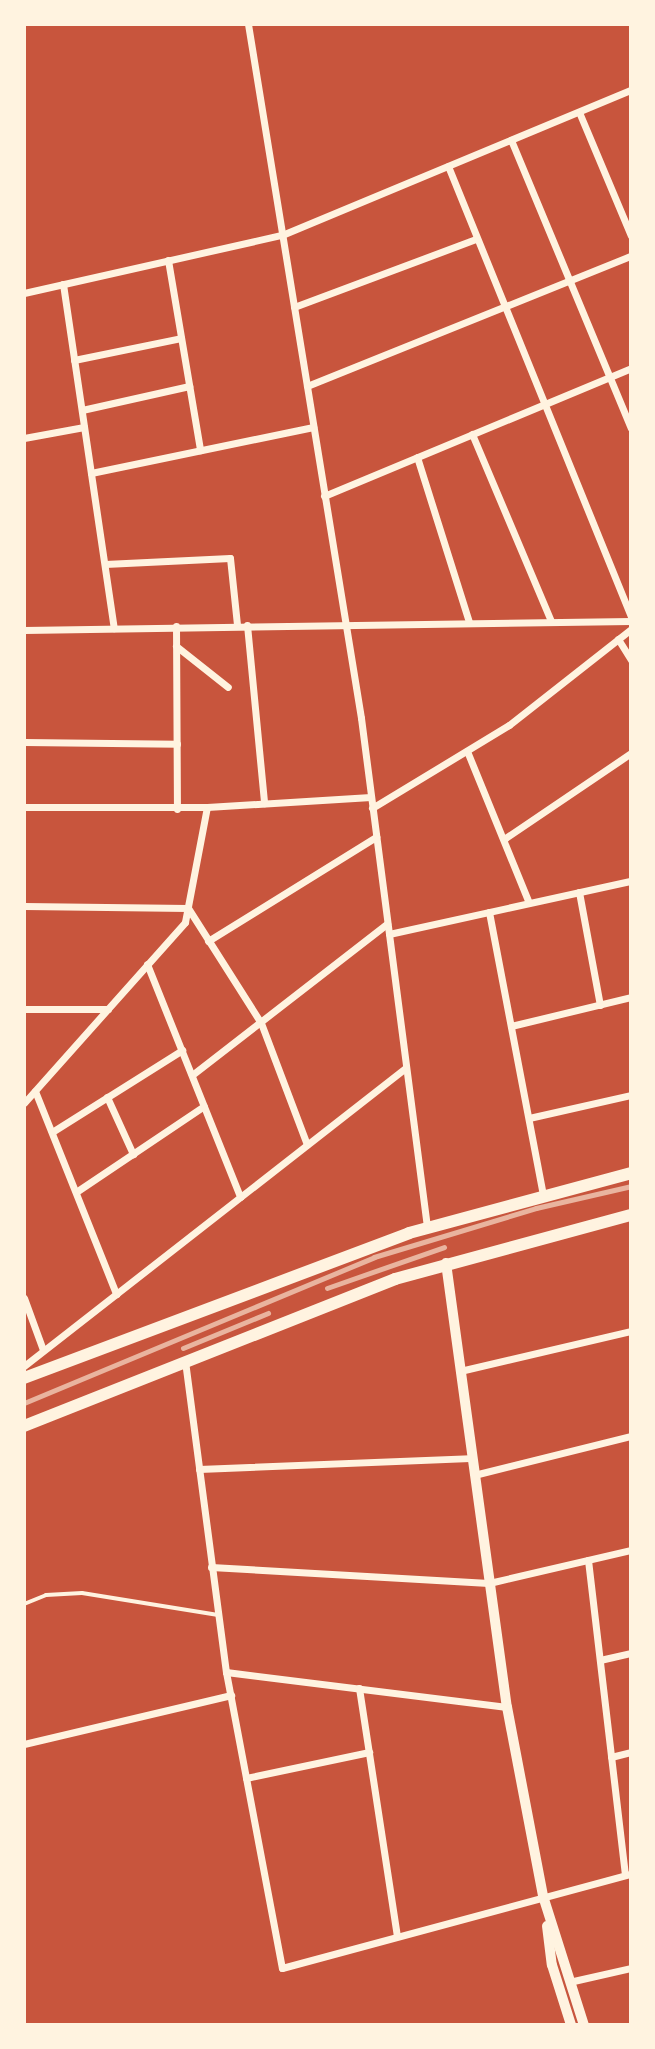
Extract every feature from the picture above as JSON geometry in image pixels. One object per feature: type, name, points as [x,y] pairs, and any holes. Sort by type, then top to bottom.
[{"type":"main road","points":[[24,1378],[427,1227],[631,1173]]},
{"type":"main road","points":[[24,1426],[185,1361],[446,1263],[631,1215]]},
{"type":"main road","points":[[446,1263],[458,1371],[507,1707],[543,1896],[552,1965],[571,2025]]},
{"type":"main road","points":[[543,1896],[584,2025]]},
{"type":"street","points":[[248,24],[345,622],[427,1227]]},
{"type":"street","points":[[24,293],[282,235],[631,90]]},
{"type":"street","points":[[579,112],[631,236]]},
{"type":"street","points":[[511,140],[567,281],[631,428]]},
{"type":"street","points":[[24,630],[631,618],[448,166]]},
{"type":"street","points":[[294,307],[476,239]]},
{"type":"street","points":[[307,386],[631,256]]},
{"type":"street","points":[[168,260],[200,450]]},
{"type":"street","points":[[63,284],[114,628]]},
{"type":"street","points":[[74,360],[181,338]]},
{"type":"street","points":[[324,496],[631,368]]},
{"type":"street","points":[[82,410],[189,386]]},
{"type":"street","points":[[24,438],[84,427]]},
{"type":"street","points":[[91,473],[313,427]]},
{"type":"street","points":[[472,434],[551,621]]},
{"type":"street","points":[[417,457],[469,622]]},
{"type":"street","points":[[105,564],[230,558],[237,625]]},
{"type":"street","points":[[247,625],[264,803]]},
{"type":"street","points":[[176,626],[177,809]]},
{"type":"street","points":[[372,808],[509,725],[631,629]]},
{"type":"street","points":[[618,639],[631,660]]},
{"type":"street","points":[[176,646],[228,687]]},
{"type":"street","points":[[24,742],[177,744]]},
{"type":"street","points":[[467,751],[529,903]]},
{"type":"street","points":[[504,839],[631,753]]},
{"type":"street","points":[[24,807],[177,809],[371,797]]},
{"type":"street","points":[[24,1103],[185,922],[207,807]]},
{"type":"street","points":[[208,941],[376,837]]},
{"type":"street","points":[[389,934],[631,881]]},
{"type":"street","points":[[579,892],[600,1005]]},
{"type":"street","points":[[24,906],[188,908]]},
{"type":"street","points":[[188,908],[261,1023],[307,1145]]},
{"type":"street","points":[[489,912],[543,1194]]},
{"type":"street","points":[[192,1075],[387,924]]},
{"type":"street","points":[[147,964],[240,1197]]},
{"type":"street","points":[[511,1026],[631,997]]},
{"type":"street","points":[[24,1009],[108,1009]]},
{"type":"street","points":[[52,1132],[182,1050]]},
{"type":"street","points":[[24,1366],[406,1068]]},
{"type":"street","points":[[35,1091],[116,1294]]},
{"type":"street","points":[[529,1118],[631,1095]]},
{"type":"street","points":[[107,1097],[133,1154]]},
{"type":"street","points":[[76,1192],[204,1106]]},
{"type":"street","points":[[24,1298],[43,1350]]},
{"type":"street","points":[[458,1371],[631,1331]]},
{"type":"street","points":[[185,1361],[226,1672],[282,1968],[628,1874],[588,1560]]},
{"type":"street","points":[[473,1475],[631,1436]]},
{"type":"street","points":[[199,1469],[470,1458]]},
{"type":"street","points":[[211,1567],[489,1583],[631,1550]]},
{"type":"street","points":[[600,1660],[631,1653]]},
{"type":"street","points":[[226,1672],[507,1707]]},
{"type":"street","points":[[359,1688],[397,1936]]},
{"type":"street","points":[[24,1744],[231,1695]]},
{"type":"street","points":[[246,1778],[369,1752]]},
{"type":"street","points":[[611,1757],[631,1752]]},
{"type":"street","points":[[569,1982],[631,1968]]},
{"type":"lane","points":[[24,1604],[46,1595],[82,1593],[218,1615]]},
{"type":"railway","points":[[24,1403],[374,1257],[536,1208],[631,1186]]},
{"type":"railway","points":[[327,1288],[444,1247]]},
{"type":"railway","points":[[183,1348],[268,1313]]}]
